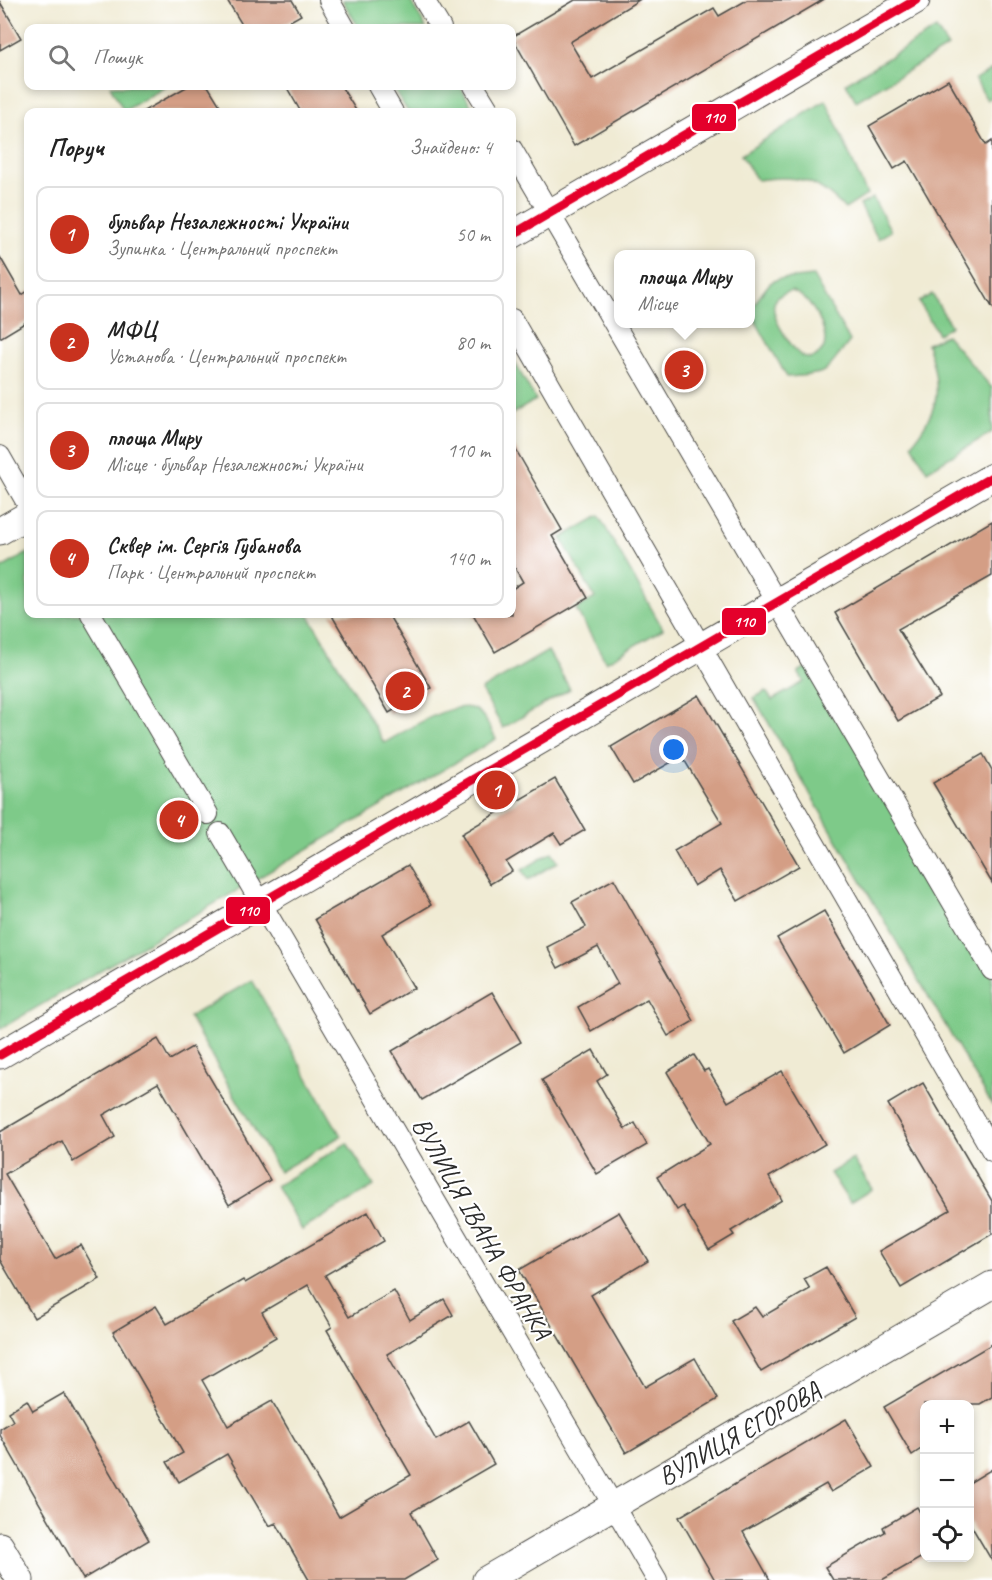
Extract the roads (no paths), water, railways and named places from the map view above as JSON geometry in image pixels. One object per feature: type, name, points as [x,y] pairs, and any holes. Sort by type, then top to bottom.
[{"type":"street","points":[[329,0],[343,24]]},
{"type":"street","points":[[424,0],[439,24]]},
{"type":"street","points":[[516,233],[916,0]]},
{"type":"street","points":[[380,90],[391,108]]},
{"type":"street","points":[[476,90],[488,108]]},
{"type":"street","points":[[516,156],[614,324]]},
{"type":"street","points":[[516,326],[992,1151]]},
{"type":"street","points":[[616,328],[992,970]]},
{"type":"street","points":[[0,456],[24,498]]},
{"type":"street","points":[[0,1055],[992,477]]},
{"type":"street","points":[[0,531],[24,517]]},
{"type":"street","points":[[93,618],[208,814]]},
{"type":"street","name":"ВУЛИЦЯ ІВАНА ФРАНКА","points":[[220,833],[657,1580]]},
{"type":"street","name":"ВУЛИЦЯ ЄГОРОВА","points":[[486,1580],[992,1285]]},
{"type":"street","points":[[0,1546],[20,1580]]},
{"type":"place","name":"площа Миру","points":[[684,370]]},
{"type":"place","name":"МФЦ","points":[[405,691]]},
{"type":"place","name":"бульвар Незалежності України","points":[[496,790]]},
{"type":"place","name":"Сквер ім. Сергія Губанова","points":[[179,820]]}]
